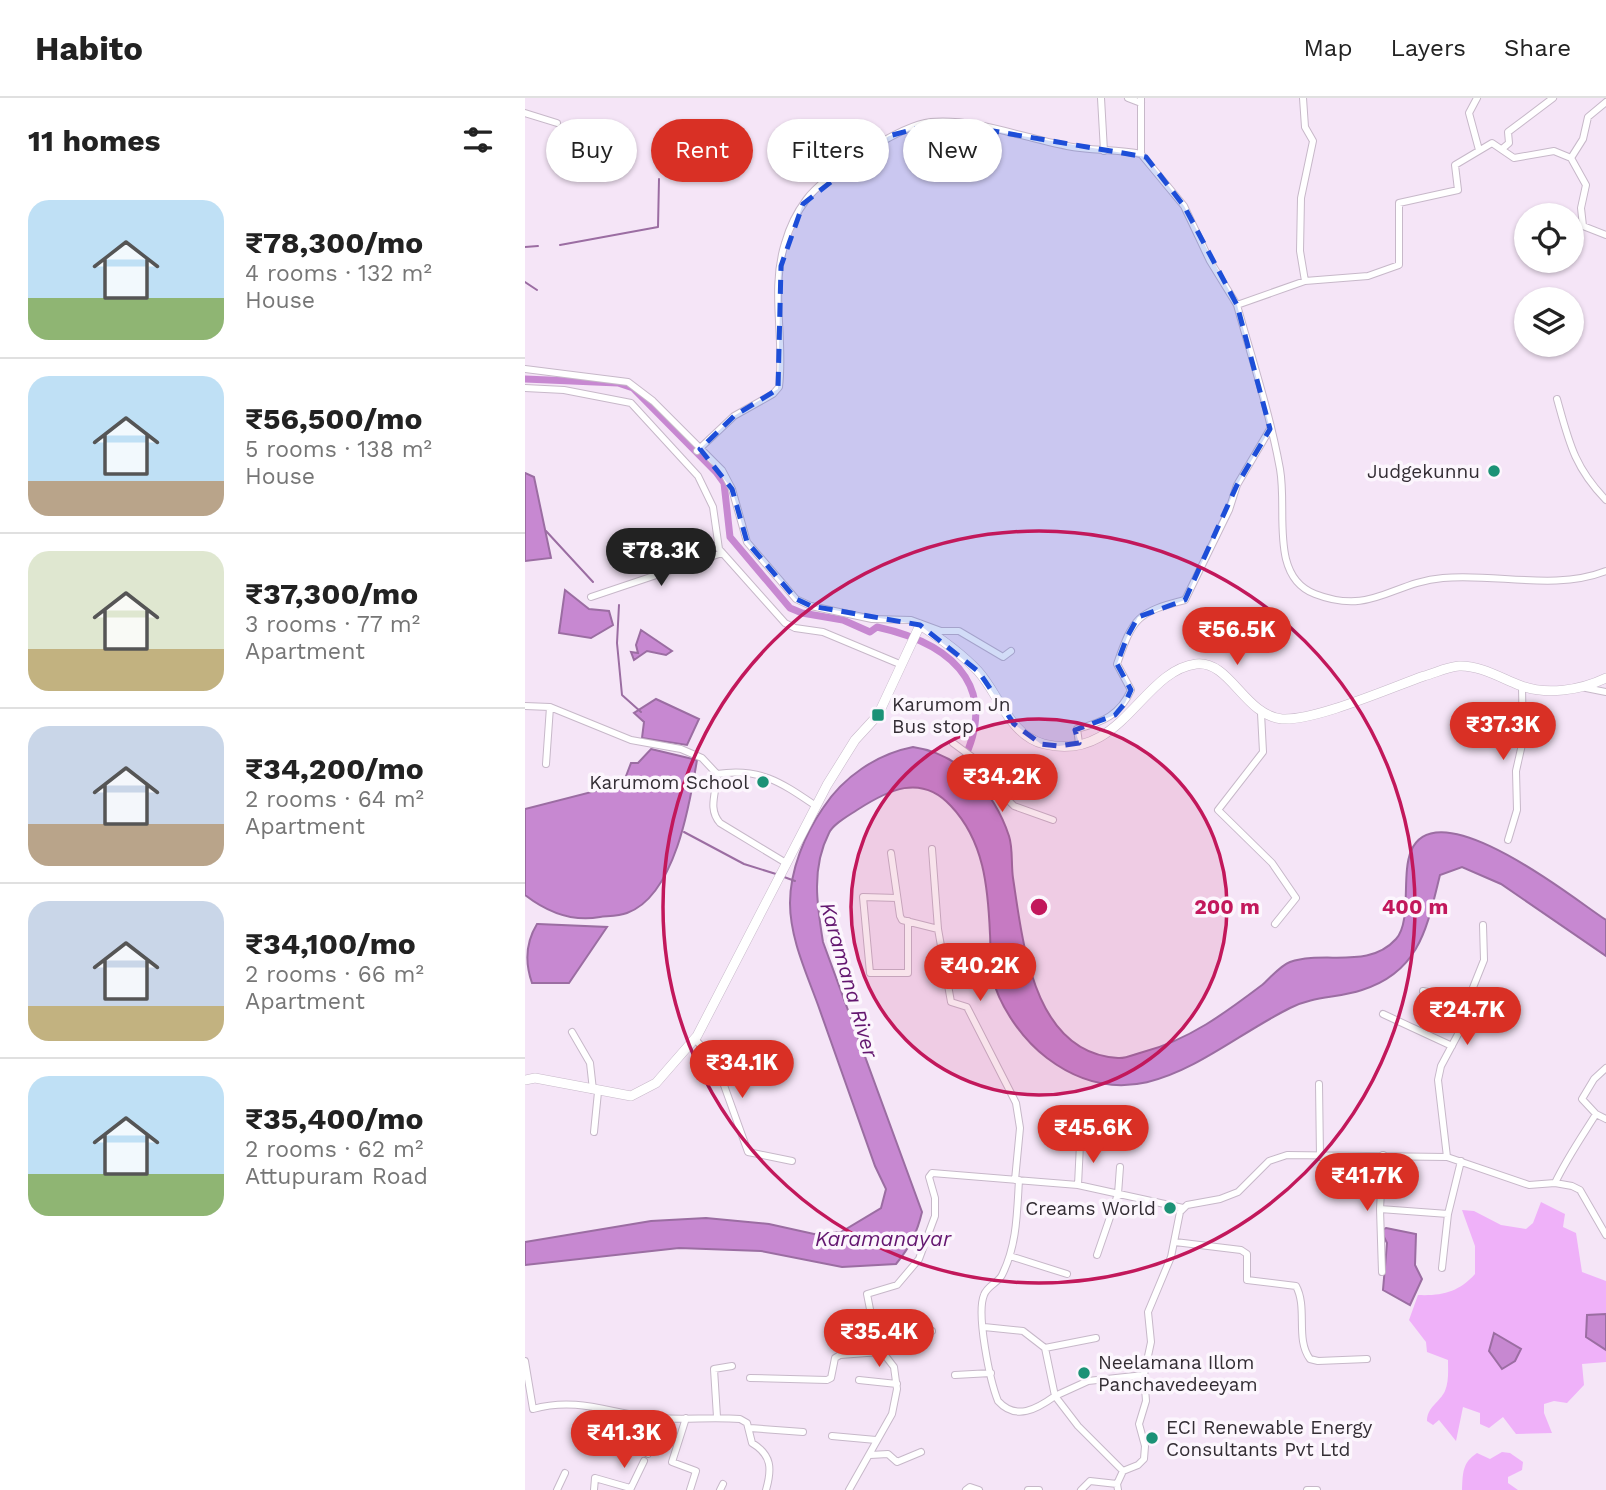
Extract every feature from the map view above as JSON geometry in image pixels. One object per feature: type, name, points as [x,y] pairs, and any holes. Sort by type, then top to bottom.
[{"type":"main road","points":[[525,1080],[535,1078],[631,1096],[656,1083],[695,1039],[816,806],[855,740],[879,715],[920,625],[979,672],[1014,724],[1033,740],[1059,746],[1102,736],[1118,726],[1159,685],[1194,664],[1207,664],[1222,672],[1262,713],[1283,719],[1312,714],[1463,666],[1522,687],[1544,691],[1585,688],[1606,678]]},
{"type":"street","points":[[1101,98],[1104,151]]},
{"type":"street","points":[[1128,98],[1141,100],[1141,154],[1184,206],[1210,261],[1237,304],[1270,429],[1282,488],[1286,558],[1296,582],[1315,594],[1369,602],[1417,582],[1444,578],[1523,581],[1594,575],[1606,571]]},
{"type":"street","points":[[1304,98],[1305,127],[1313,141],[1301,198],[1300,251],[1305,281]]},
{"type":"street","points":[[1477,98],[1469,113],[1479,150]]},
{"type":"street","points":[[1502,149],[1509,143],[1508,132],[1553,98]]},
{"type":"street","points":[[1571,158],[1583,139],[1588,117],[1606,102]]},
{"type":"street","points":[[525,113],[546,120]]},
{"type":"street","points":[[699,450],[734,416],[773,394],[779,387],[778,309],[784,245],[803,204],[825,182],[889,136],[929,122],[977,126],[1069,146],[1141,154]]},
{"type":"street","points":[[1237,304],[1305,281],[1368,276],[1399,265],[1399,203],[1458,190],[1455,167],[1492,143],[1514,158],[1555,151],[1571,158],[1586,185],[1581,208],[1583,226],[1606,235]]},
{"type":"street","points":[[525,369],[628,382],[653,401],[699,450],[722,470],[732,489],[747,542],[796,599],[811,606],[872,619],[911,620],[941,631],[960,631],[1003,657],[1011,651]]},
{"type":"street","points":[[525,388],[564,390],[631,403],[698,476],[709,493],[716,539],[722,553],[785,623],[796,628],[823,632],[902,665]]},
{"type":"street","points":[[1557,399],[1573,457],[1586,479],[1606,500]]},
{"type":"street","points":[[1079,743],[1077,729],[1115,715],[1125,703],[1131,690],[1117,664],[1126,637],[1138,617],[1153,609],[1185,600],[1224,522],[1237,485],[1270,429]]},
{"type":"street","points":[[591,597],[722,553]]},
{"type":"street","points":[[1508,841],[1517,810],[1516,771],[1523,740],[1522,687]]},
{"type":"street","points":[[1585,688],[1606,692]]},
{"type":"street","points":[[525,706],[550,707],[631,740],[681,749],[702,758],[717,774],[713,816],[786,863]]},
{"type":"street","points":[[546,764],[550,707]]},
{"type":"street","points":[[1262,713],[1263,752],[1218,810],[1272,863],[1296,898],[1275,924]]},
{"type":"street","points":[[953,743],[992,774],[1003,795],[1014,807],[1053,820]]},
{"type":"street","points":[[717,774],[739,770],[764,774],[816,806]]},
{"type":"street","points":[[932,849],[938,929],[951,1002],[967,1007],[1016,1103],[1020,1128],[1016,1226],[1010,1256],[999,1280],[984,1295],[984,1327],[997,1401],[1013,1411],[1034,1410],[1055,1396],[1088,1381],[1144,1374]]},
{"type":"street","points":[[891,853],[900,916],[908,921],[938,929]]},
{"type":"street","points":[[897,898],[859,896],[870,973],[908,973],[908,921]]},
{"type":"street","points":[[1447,1157],[1438,1080],[1441,1066],[1464,1023],[1468,1000],[1484,960],[1483,925]]},
{"type":"street","points":[[1423,990],[1468,1000]]},
{"type":"street","points":[[1383,1014],[1452,1046]]},
{"type":"street","points":[[572,1032],[590,1063],[596,1091],[594,1132]]},
{"type":"street","points":[[695,1039],[716,1063],[748,1152],[792,1161]]},
{"type":"street","points":[[1606,1068],[1594,1079],[1582,1100],[1595,1114],[1606,1119]]},
{"type":"street","points":[[1319,1084],[1320,1157]]},
{"type":"street","points":[[1555,1183],[1570,1151],[1576,1147],[1595,1114]]},
{"type":"street","points":[[1078,1185],[1080,1144]]},
{"type":"street","points":[[849,1490],[892,1414],[897,1384],[894,1367],[880,1352],[867,1294],[871,1290],[887,1290],[897,1285],[919,1259],[935,1216],[935,1198],[929,1177],[932,1173],[1078,1185],[1183,1208],[1238,1192],[1269,1161],[1287,1155],[1447,1157],[1529,1185],[1555,1183],[1580,1190],[1606,1235]]},
{"type":"street","points":[[1382,1272],[1380,1209],[1383,1155]]},
{"type":"street","points":[[1442,1268],[1448,1214],[1461,1161]]},
{"type":"street","points":[[1097,1255],[1118,1194],[1121,1167]]},
{"type":"street","points":[[1081,1490],[1090,1481],[1117,1487],[1123,1471],[1138,1465],[1144,1458],[1145,1446],[1139,1424],[1146,1401],[1144,1374],[1151,1342],[1150,1304],[1175,1242],[1183,1208]]},
{"type":"street","points":[[1380,1209],[1448,1214]]},
{"type":"street","points":[[1175,1242],[1241,1250],[1247,1254],[1246,1276],[1251,1282],[1296,1286],[1301,1302],[1304,1344],[1310,1359],[1367,1359]]},
{"type":"street","points":[[1010,1256],[1067,1274]]},
{"type":"street","points":[[984,1327],[1023,1331],[1045,1348],[1055,1396],[1079,1426],[1123,1471]]},
{"type":"street","points":[[750,1378],[827,1380],[831,1378],[835,1358],[840,1355],[880,1352],[900,1335],[932,1331]]},
{"type":"street","points":[[1045,1348],[1097,1338]]},
{"type":"street","points":[[525,1361],[533,1409]]},
{"type":"street","points":[[717,1418],[714,1369],[732,1366]]},
{"type":"street","points":[[955,1375],[991,1373]]},
{"type":"street","points":[[859,1380],[897,1384]]},
{"type":"street","points":[[525,1410],[566,1404],[595,1405],[659,1418],[740,1419],[750,1428],[803,1432]]},
{"type":"street","points":[[594,1490],[595,1478],[630,1489],[646,1457],[659,1418]]},
{"type":"street","points":[[686,1418],[672,1462],[696,1472],[690,1490]]},
{"type":"street","points":[[750,1428],[752,1443],[765,1451],[771,1467],[766,1490]]},
{"type":"street","points":[[832,1436],[876,1440]]},
{"type":"street","points":[[870,1455],[888,1454],[897,1462],[921,1451]]},
{"type":"street","points":[[557,1490],[565,1473]]},
{"type":"street","points":[[966,1490],[970,1487],[979,1490]]},
{"type":"street","points":[[1028,1490],[1039,1490]]},
{"type":"street","points":[[1307,1490],[1317,1490]]},
{"type":"highlighted area","points":[[940,122],[1146,157],[1184,206],[1237,305],[1270,429],[1237,485],[1185,600],[1138,617],[1127,637],[1117,664],[1131,690],[1125,703],[1115,715],[1075,730],[1079,743],[1059,746],[1041,744],[1014,724],[979,672],[920,625],[811,606],[796,599],[766,567],[747,542],[732,489],[700,449],[734,416],[778,389],[781,266],[803,204],[889,136]]},
{"type":"shaded area","points":[[1541,1202],[1565,1214],[1563,1227],[1576,1233],[1582,1272],[1606,1281],[1606,1362],[1582,1364],[1584,1385],[1567,1403],[1554,1401],[1544,1404],[1544,1413],[1552,1433],[1516,1434],[1503,1417],[1489,1428],[1480,1424],[1480,1413],[1463,1407],[1456,1441],[1439,1420],[1433,1425],[1427,1421],[1431,1408],[1445,1391],[1448,1360],[1427,1352],[1426,1342],[1409,1320],[1418,1295],[1449,1292],[1463,1285],[1475,1274],[1475,1246],[1462,1210],[1474,1211],[1501,1225],[1526,1229],[1533,1223]]},
{"type":"shaded area","points":[[1502,1452],[1510,1453],[1523,1462],[1522,1470],[1508,1477],[1508,1483],[1518,1490],[1462,1490],[1464,1469],[1472,1457],[1477,1453],[1490,1459]]},
{"type":"water","points":[[525,473],[534,477],[551,558],[525,561]]},
{"type":"water","points":[[565,590],[589,609],[609,611],[613,625],[591,638],[559,633]]},
{"type":"water","points":[[641,630],[672,651],[666,655],[647,651],[634,660],[631,652],[638,653],[636,645]]},
{"type":"water","points":[[656,699],[699,719],[687,745],[642,738],[644,722],[634,713]]},
{"type":"water","name":"Karamanayar","points":[[913,747],[930,751],[960,766],[973,777],[994,804],[1010,841],[1022,933],[1037,990],[1050,1016],[1067,1037],[1089,1051],[1121,1058],[1160,1047],[1191,1033],[1220,1015],[1290,962],[1359,957],[1385,948],[1401,931],[1408,861],[1411,851],[1426,835],[1448,833],[1476,840],[1506,854],[1566,892],[1606,920],[1606,956],[1501,884],[1462,867],[1440,875],[1418,945],[1397,972],[1381,982],[1353,993],[1299,1004],[1173,1074],[1143,1083],[1112,1085],[1080,1077],[1047,1058],[1020,1032],[1000,999],[992,976],[985,882],[971,834],[951,806],[940,796],[916,787],[892,791],[841,820],[831,830],[823,846],[817,887],[823,942],[922,1212],[918,1227],[901,1258],[896,1264],[842,1267],[761,1251],[679,1248],[525,1265],[525,1242],[651,1221],[706,1218],[769,1224],[814,1234],[841,1232],[881,1208],[886,1189],[875,1166],[799,955],[790,903],[796,865],[805,841],[816,818],[831,797],[862,768],[887,755]]},
{"type":"water","points":[[651,749],[697,760],[690,800],[677,846],[657,888],[644,903],[627,913],[590,918],[561,914],[525,895],[525,809],[623,784],[631,763],[638,763]]},
{"type":"water","points":[[537,924],[607,927],[569,983],[532,983],[528,953]]},
{"type":"water","points":[[1386,1228],[1416,1234],[1415,1265],[1422,1279],[1410,1305],[1383,1290],[1387,1243],[1381,1231]]},
{"type":"water","points":[[1606,1314],[1606,1350],[1586,1337],[1587,1315]]},
{"type":"water","points":[[1494,1333],[1521,1349],[1515,1361],[1502,1369],[1489,1351]]},
{"type":"waterway","points":[[560,245],[658,227],[659,182]]},
{"type":"waterway","points":[[525,247],[538,246]]},
{"type":"waterway","points":[[525,282],[537,290]]},
{"type":"waterway","points":[[525,379],[618,383],[633,388],[724,483],[730,537],[790,608],[802,613],[843,620],[870,632],[877,627],[906,635],[931,646],[951,660],[965,677],[974,697],[975,719],[970,745],[956,774]]},
{"type":"waterway","points":[[546,531],[593,582]]},
{"type":"waterway","points":[[619,605],[617,643],[622,695],[641,712]]},
{"type":"waterway","points":[[684,832],[744,864],[776,874]]},
{"type":"waterway","points":[[784,877],[795,881]]},
{"type":"place","name":"Judgekunnu","points":[[1494,471]]},
{"type":"place","name":"Karumom Jn Bus stop","points":[[878,715]]},
{"type":"place","name":"Karumom School","points":[[763,782]]},
{"type":"place","name":"Creams World","points":[[1170,1208]]},
{"type":"place","name":"Neelamana Illom Panchavedeeyam","points":[[1084,1373]]},
{"type":"place","name":"ECI Renewable Energy Consultants Pvt Ltd","points":[[1152,1438]]},
{"type":"water label","name":"Karamana River","points":[[849,980]]}]
